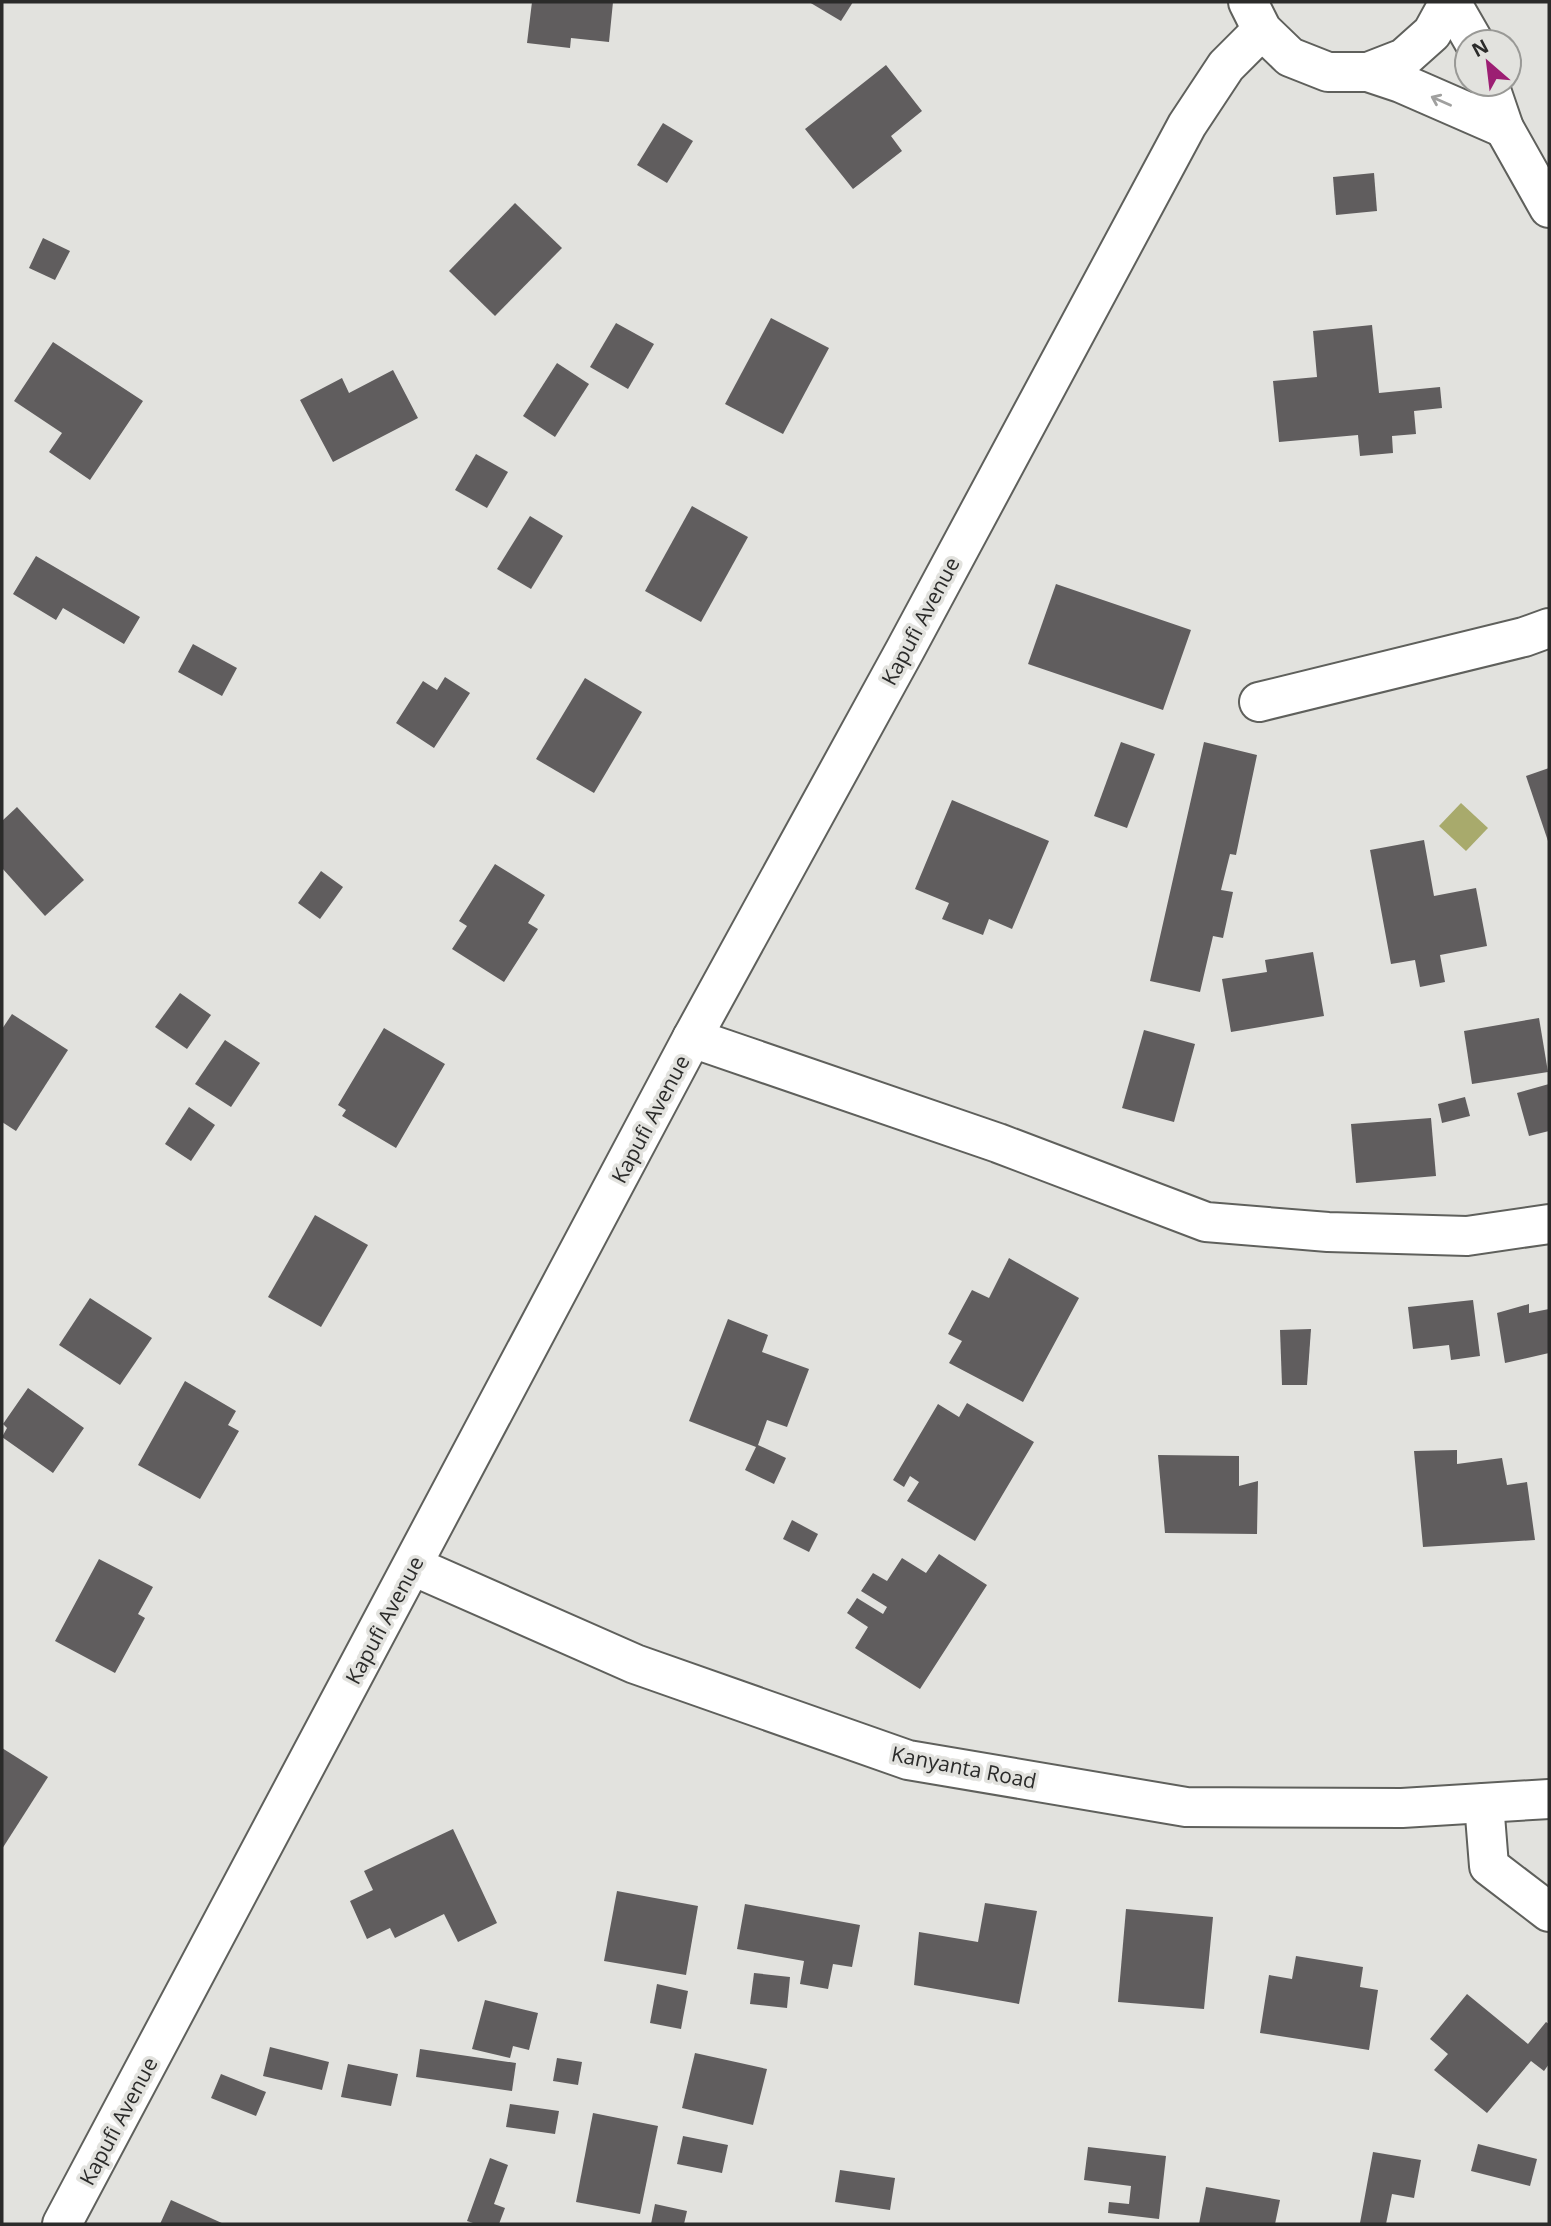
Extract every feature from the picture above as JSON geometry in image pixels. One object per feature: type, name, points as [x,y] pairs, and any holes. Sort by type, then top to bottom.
[{"type":"street","points":[[1368,72],[1404,58],[1432,33],[1450,2],[1466,28]]},
{"type":"street","points":[[1249,11],[1290,57],[1328,72],[1368,72],[1401,83],[1504,128]]},
{"type":"street","name":"Kapufi Avenue","points":[[62,2224],[692,1038],[1187,125],[1226,66],[1249,11]]},
{"type":"street","points":[[1494,98],[1504,128],[1549,208]]},
{"type":"street","points":[[1259,702],[1524,637],[1549,628]]},
{"type":"street","points":[[692,1038],[998,1143],[1206,1222],[1328,1232],[1467,1236],[1549,1224]]},
{"type":"street","name":"Kanyanta Road","points":[[413,1566],[635,1664],[908,1760],[1186,1807],[1402,1808],[1549,1799]]},
{"type":"street","points":[[1484,1803],[1489,1866],[1549,1912]]},
{"type":"shaded area","points":[[1461,803],[1488,828],[1466,851],[1439,826]]},
{"type":"building","points":[[532,2],[613,2],[609,42],[571,38],[570,48],[527,43]]},
{"type":"building","points":[[809,2],[853,2],[841,21]]},
{"type":"building","points":[[886,65],[922,111],[891,136],[902,151],[853,189],[805,129]]},
{"type":"building","points":[[663,123],[693,141],[667,183],[637,165]]},
{"type":"building","points":[[1374,173],[1377,211],[1336,215],[1333,177]]},
{"type":"building","points":[[515,203],[562,248],[495,316],[449,271]]},
{"type":"building","points":[[43,238],[70,251],[55,280],[29,268]]},
{"type":"building","points":[[771,318],[829,348],[783,434],[725,404]]},
{"type":"building","points":[[616,323],[654,344],[628,389],[590,367]]},
{"type":"building","points":[[1372,325],[1379,393],[1440,387],[1442,408],[1414,411],[1416,434],[1392,436],[1393,453],[1360,456],[1358,435],[1279,442],[1273,381],[1317,377],[1313,331]]},
{"type":"building","points":[[53,342],[143,401],[90,480],[49,452],[62,433],[14,401]]},
{"type":"building","points":[[557,363],[589,384],[555,437],[523,416]]},
{"type":"building","points":[[393,370],[418,418],[333,462],[300,400],[342,378],[349,393]]},
{"type":"building","points":[[476,454],[508,472],[487,508],[455,490]]},
{"type":"building","points":[[692,506],[748,537],[701,622],[645,591]]},
{"type":"building","points":[[530,516],[563,536],[531,589],[497,569]]},
{"type":"building","points":[[36,556],[140,617],[124,644],[63,608],[56,620],[13,594]]},
{"type":"building","points":[[1056,584],[1191,630],[1163,710],[1028,664]]},
{"type":"building","points":[[193,644],[237,668],[222,696],[178,672]]},
{"type":"building","points":[[445,677],[470,693],[434,748],[396,723],[423,681],[437,690]]},
{"type":"building","points":[[585,678],[642,712],[594,793],[536,759]]},
{"type":"building","points":[[1121,742],[1155,754],[1127,828],[1094,816]]},
{"type":"building","points":[[1204,742],[1257,755],[1236,855],[1230,854],[1221,890],[1233,892],[1223,938],[1213,936],[1200,992],[1150,981]]},
{"type":"building","points":[[1549,768],[1549,844],[1526,776]]},
{"type":"building","points":[[952,800],[1049,841],[1012,929],[989,919],[983,935],[942,919],[949,903],[915,889]]},
{"type":"building","points":[[17,807],[84,880],[45,916],[2,868],[2,821]]},
{"type":"building","points":[[1424,840],[1434,896],[1476,888],[1487,946],[1440,955],[1445,982],[1420,987],[1415,960],[1391,964],[1370,850]]},
{"type":"building","points":[[495,864],[545,895],[528,923],[538,929],[504,982],[452,949],[467,926],[459,921]]},
{"type":"building","points":[[321,871],[343,887],[320,919],[298,903]]},
{"type":"building","points":[[1313,952],[1324,1016],[1231,1032],[1222,979],[1267,972],[1265,960]]},
{"type":"building","points":[[180,993],[211,1015],[187,1049],[155,1027]]},
{"type":"building","points":[[12,1014],[68,1050],[16,1131],[2,1122],[2,1029]]},
{"type":"building","points":[[1539,1018],[1548,1072],[1472,1084],[1464,1031]]},
{"type":"building","points":[[384,1028],[445,1064],[396,1148],[342,1116],[346,1110],[338,1105]]},
{"type":"building","points":[[1144,1030],[1195,1044],[1174,1122],[1122,1108]]},
{"type":"building","points":[[225,1040],[260,1063],[231,1107],[195,1084]]},
{"type":"building","points":[[1549,1084],[1549,1131],[1529,1136],[1517,1093]]},
{"type":"building","points":[[1465,1097],[1470,1116],[1442,1123],[1438,1104]]},
{"type":"building","points":[[189,1107],[215,1125],[191,1161],[165,1144]]},
{"type":"building","points":[[1431,1118],[1436,1176],[1356,1183],[1351,1124]]},
{"type":"building","points":[[315,1215],[368,1245],[321,1327],[268,1297]]},
{"type":"building","points":[[1009,1258],[1079,1298],[1023,1402],[949,1363],[962,1341],[948,1334],[972,1290],[989,1298]]},
{"type":"building","points":[[90,1298],[152,1338],[120,1385],[59,1345]]},
{"type":"building","points":[[1473,1300],[1480,1356],[1451,1360],[1449,1345],[1413,1349],[1408,1307]]},
{"type":"building","points":[[1529,1304],[1529,1313],[1549,1309],[1549,1353],[1505,1363],[1497,1313]]},
{"type":"building","points":[[728,1319],[768,1335],[762,1352],[809,1369],[787,1427],[767,1420],[758,1445],[786,1458],[774,1484],[745,1470],[756,1447],[689,1421]]},
{"type":"building","points":[[1311,1329],[1307,1385],[1282,1385],[1280,1330]]},
{"type":"building","points":[[185,1381],[236,1411],[228,1425],[239,1431],[200,1499],[138,1465]]},
{"type":"building","points":[[28,1388],[84,1428],[53,1473],[2,1437],[7,1428],[3,1424]]},
{"type":"building","points":[[967,1403],[1034,1442],[975,1541],[907,1501],[919,1482],[910,1476],[904,1487],[893,1480],[938,1404],[959,1417]]},
{"type":"building","points":[[1457,1450],[1457,1464],[1502,1458],[1507,1485],[1527,1482],[1535,1540],[1423,1547],[1414,1451]]},
{"type":"building","points":[[1158,1455],[1239,1456],[1239,1486],[1258,1481],[1257,1534],[1165,1533]]},
{"type":"building","points":[[792,1520],[818,1534],[809,1552],[783,1539]]},
{"type":"building","points":[[939,1554],[987,1585],[920,1689],[855,1648],[868,1627],[847,1613],[857,1598],[883,1614],[887,1607],[861,1591],[873,1573],[887,1581],[902,1558],[926,1573]]},
{"type":"building","points":[[99,1559],[153,1587],[138,1614],[145,1618],[115,1673],[55,1641]]},
{"type":"building","points":[[2,1748],[48,1777],[2,1849]]},
{"type":"building","points":[[453,1829],[497,1923],[458,1942],[444,1914],[395,1938],[390,1928],[367,1939],[350,1901],[373,1890],[364,1871]]},
{"type":"building","points":[[617,1891],[698,1906],[686,1975],[604,1961]]},
{"type":"building","points":[[985,1903],[1037,1911],[1019,2004],[914,1985],[919,1932],[978,1942]]},
{"type":"building","points":[[745,1904],[860,1925],[852,1967],[833,1964],[828,1989],[800,1984],[804,1961],[737,1949]]},
{"type":"building","points":[[1126,1909],[1213,1917],[1204,2009],[1118,2002]]},
{"type":"building","points":[[1296,1956],[1363,1967],[1360,1987],[1378,1990],[1369,2050],[1260,2033],[1269,1975],[1292,1979]]},
{"type":"building","points":[[754,1973],[790,1977],[787,2008],[750,2004]]},
{"type":"building","points":[[657,1984],[688,1991],[681,2029],[650,2023]]},
{"type":"building","points":[[1467,1994],[1528,2044],[1546,2022],[1549,2024],[1549,2064],[1544,2071],[1531,2061],[1487,2113],[1434,2070],[1448,2054],[1430,2039]]},
{"type":"building","points":[[485,2000],[538,2013],[529,2050],[513,2046],[510,2058],[472,2049]]},
{"type":"building","points":[[270,2047],[329,2062],[322,2090],[263,2076]]},
{"type":"building","points":[[420,2049],[516,2063],[512,2091],[416,2077]]},
{"type":"building","points":[[695,2053],[767,2069],[753,2125],[682,2108]]},
{"type":"building","points":[[557,2058],[582,2062],[578,2085],[553,2081]]},
{"type":"building","points":[[348,2064],[398,2074],[391,2106],[341,2097]]},
{"type":"building","points":[[221,2074],[266,2092],[256,2116],[211,2098]]},
{"type":"building","points":[[510,2104],[559,2111],[555,2134],[506,2127]]},
{"type":"building","points":[[593,2113],[658,2126],[640,2214],[576,2202]]},
{"type":"building","points":[[683,2136],[728,2145],[722,2173],[677,2164]]},
{"type":"building","points":[[1478,2144],[1537,2159],[1530,2186],[1471,2171]]},
{"type":"building","points":[[1088,2147],[1166,2156],[1159,2219],[1108,2213],[1109,2202],[1129,2204],[1131,2186],[1084,2180]]},
{"type":"building","points":[[1373,2152],[1421,2160],[1414,2198],[1392,2194],[1386,2224],[1360,2223]]},
{"type":"building","points":[[490,2158],[508,2165],[494,2204],[505,2208],[499,2224],[476,2224],[467,2221]]},
{"type":"building","points":[[840,2170],[895,2178],[890,2210],[835,2202]]},
{"type":"building","points":[[1206,2187],[1280,2200],[1275,2224],[1199,2224]]},
{"type":"building","points":[[171,2200],[224,2224],[160,2224]]},
{"type":"building","points":[[655,2204],[687,2211],[684,2224],[651,2224]]}]
